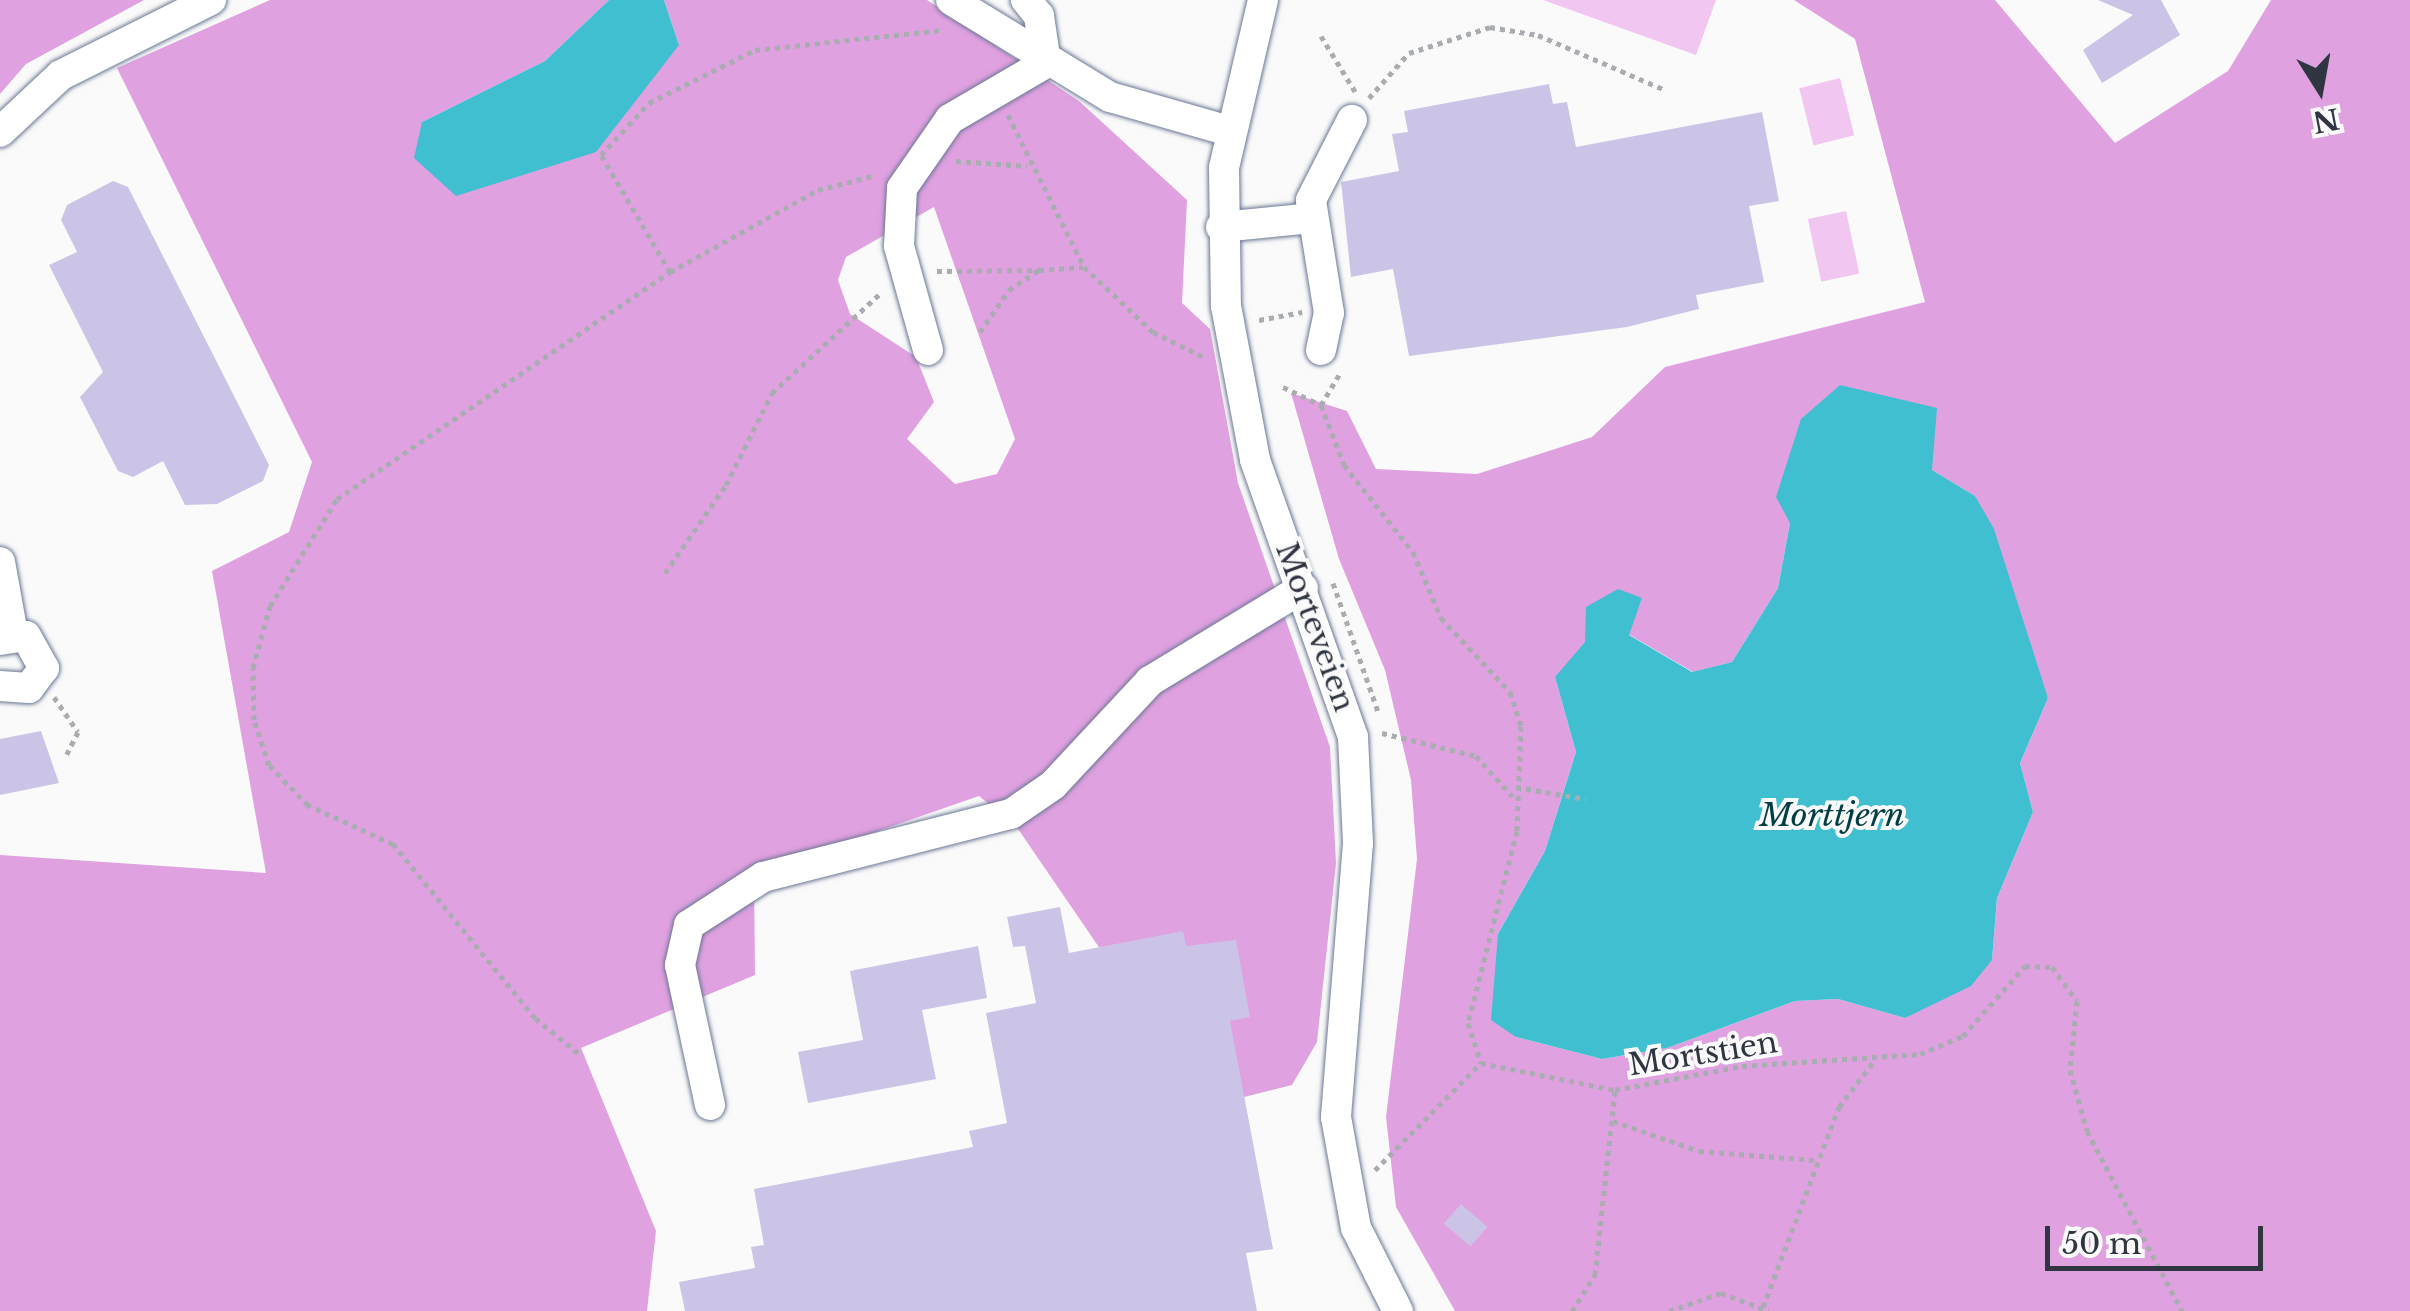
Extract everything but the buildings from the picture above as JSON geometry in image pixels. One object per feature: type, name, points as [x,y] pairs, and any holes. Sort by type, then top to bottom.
[{"type":"street","points":[[0,132],[61,75],[211,0]]},
{"type":"street","points":[[950,0],[1046,62],[1146,112],[1229,131]]},
{"type":"street","points":[[1026,0],[1039,16],[1046,62]]},
{"type":"street","name":"Morteveien","points":[[1263,0],[1229,131],[1221,227],[1252,444],[1342,687],[1358,773],[1338,1148],[1356,1228],[1398,1311]]},
{"type":"street","points":[[928,350],[897,226],[911,166],[950,119],[1004,79],[1046,62]]},
{"type":"street","points":[[1333,358],[1312,218],[1320,169],[1352,120]]},
{"type":"street","points":[[1221,227],[1312,218]]},
{"type":"street","points":[[0,562],[6,637],[43,654],[38,680],[17,691],[0,686]]},
{"type":"street","points":[[710,1105],[680,965],[689,925],[713,904],[763,878],[1011,814],[1053,785],[1150,681],[1303,588]]},
{"type":"path","points":[[670,272],[601,155],[649,103],[755,50],[984,22]]},
{"type":"path","points":[[1320,36],[1363,105],[1410,53],[1490,27],[1538,34],[1664,90]]},
{"type":"path","points":[[1004,79],[1009,125],[1027,166],[1084,267],[1154,332],[1208,359]]},
{"type":"path","points":[[578,1052],[534,1018],[393,844],[308,805],[269,765],[254,720],[253,668],[270,606],[337,499],[670,272],[818,190],[911,166],[984,158],[1027,166]]},
{"type":"path","points":[[665,573],[726,485],[772,393],[906,274],[1084,267]]},
{"type":"path","points":[[980,332],[1009,290],[1038,270]]},
{"type":"path","points":[[1256,321],[1328,306]]},
{"type":"path","points":[[1333,358],[1321,405],[1337,454],[1413,552],[1441,618],[1510,692],[1521,726],[1513,799],[1516,831],[1468,1024],[1481,1063],[1372,1172]]},
{"type":"path","points":[[1284,386],[1321,405]]},
{"type":"path","points":[[38,680],[74,720],[79,740],[67,754]]},
{"type":"path","points":[[1382,734],[1476,756],[1513,799]]},
{"type":"path","points":[[1516,787],[1586,798]]},
{"type":"path","name":"Mortstien","points":[[1481,1063],[1615,1090],[1742,1066],[1875,1060],[1963,1036],[2024,966],[2066,978],[2077,1001],[2070,1070],[2088,1131],[2182,1311]]},
{"type":"path","points":[[1669,1311],[1721,1293],[1766,1309],[1815,1160],[1839,1107],[1875,1060]]},
{"type":"path","points":[[1572,1311],[1596,1275],[1615,1090]]},
{"type":"path","points":[[1613,1121],[1699,1151],[1815,1160]]},
{"type":"shaded area","points":[[0,0],[144,0],[26,64],[0,94]]},
{"type":"shaded area","points":[[270,0],[609,0],[545,61],[422,122],[679,45],[664,0],[927,0],[1079,101],[1187,200],[1182,303],[1210,329],[1238,483],[1330,747],[1336,863],[1317,1042],[1292,1085],[1216,1104],[1196,1089],[1016,826],[979,796],[754,874],[755,975],[581,1048],[656,1231],[647,1311],[0,1311],[0,855],[266,873],[212,571],[289,532],[312,462],[117,68]],"holes":[[[934,207],[1015,439],[997,474],[955,484],[907,439],[934,402],[916,357],[850,314],[838,280],[846,257]]]},
{"type":"shaded area","points":[[1543,0],[1716,0],[1696,55]]},
{"type":"shaded area","points":[[1794,0],[1995,0],[2115,143],[2228,71],[2271,0],[2410,0],[2410,1311],[1455,1311],[1396,1207],[1386,1117],[1417,859],[1411,780],[1385,670],[1339,559],[1291,393],[1347,411],[1376,469],[1477,474],[1592,437],[1665,367],[1925,302],[1855,39]],"holes":[[[1932,470],[1975,496],[2048,698],[2020,763],[2033,812],[1997,898],[1992,960],[1905,1018],[1838,999],[1795,1001],[1667,1048],[1602,1059],[1516,1037],[1498,934],[1545,851],[1576,752],[1555,677],[1642,598],[1628,634],[1693,672],[1732,662],[1778,588],[1790,523]]]},
{"type":"shaded area","points":[[1840,78],[1854,135],[1814,145],[1799,88]]},
{"type":"shaded area","points":[[1846,211],[1859,274],[1821,282],[1808,219]]},
{"type":"water","points":[[609,0],[664,0],[679,45],[596,152],[456,196],[414,158],[422,122],[545,61]]},
{"type":"water","name":"Morttjern","points":[[1840,385],[1937,408],[1932,470],[1975,496],[1994,529],[2048,698],[2020,763],[2033,812],[1997,898],[1992,960],[1971,986],[1905,1018],[1838,999],[1795,1001],[1667,1048],[1602,1059],[1516,1037],[1491,1020],[1498,934],[1545,851],[1576,752],[1555,677],[1585,642],[1586,607],[1618,589],[1642,598],[1629,635],[1692,672],[1732,662],[1778,588],[1790,523],[1776,497],[1801,419]]}]
